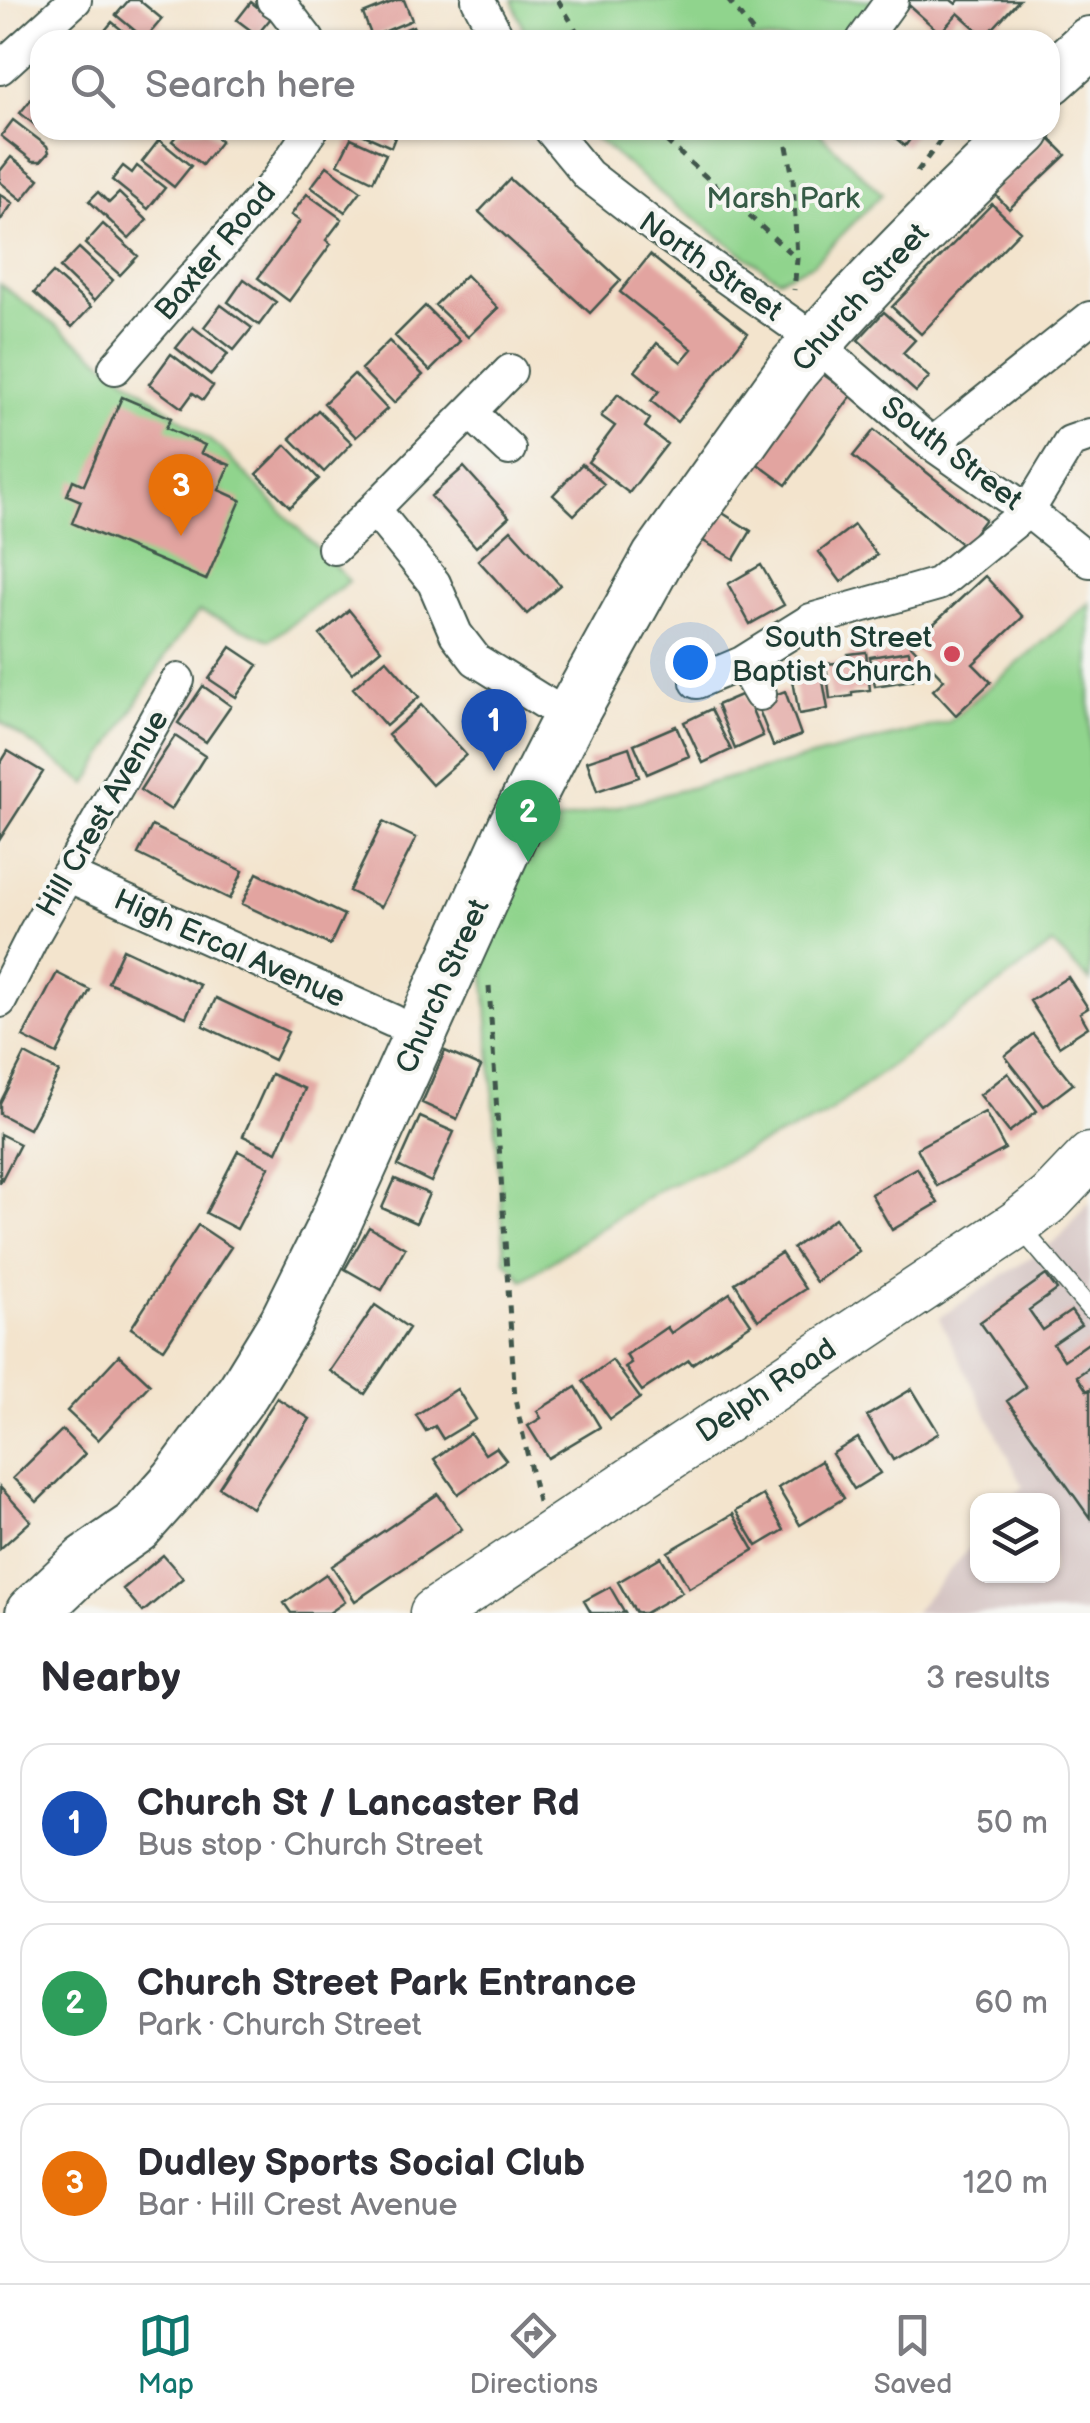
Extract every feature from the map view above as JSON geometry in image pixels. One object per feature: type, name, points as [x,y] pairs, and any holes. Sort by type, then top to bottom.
[{"type":"main road","points":[[1060,69],[1090,43]]},
{"type":"main road","points":[[1060,98],[1090,72]]},
{"type":"main road","name":"Church Street","points":[[87,1561],[229,1366],[272,1292],[393,1021],[547,704],[654,520],[801,320],[914,199],[981,140]]},
{"type":"main road","name":"Church Street","points":[[32,1613],[87,1561],[136,1527],[177,1481],[243,1392],[286,1322],[514,826],[658,558],[801,320],[883,269],[1014,140]]},
{"type":"main road","name":"Delph Road","points":[[434,1613],[1018,1224],[1051,1198],[1090,1158]]},
{"type":"street","points":[[42,30],[75,0]]},
{"type":"street","points":[[272,0],[282,6],[300,30]]},
{"type":"street","points":[[478,0],[493,30]]},
{"type":"street","points":[[870,30],[892,0]]},
{"type":"street","points":[[0,68],[30,41]]},
{"type":"street","name":"Baxter Road","points":[[115,368],[275,182],[304,140]]},
{"type":"street","name":"North Street","points":[[559,140],[588,175],[655,227],[801,320]]},
{"type":"street","points":[[932,444],[1090,318]]},
{"type":"street","name":"South Street","points":[[801,320],[932,444],[1090,560]]},
{"type":"street","points":[[334,548],[510,370]]},
{"type":"street","points":[[471,413],[509,449]]},
{"type":"street","points":[[697,682],[742,663],[811,620],[938,584],[1028,512],[1070,442],[1090,434]]},
{"type":"street","points":[[374,510],[434,582],[456,634],[476,660],[547,704]]},
{"type":"street","points":[[742,663],[760,694]]},
{"type":"street","name":"Hill Crest Avenue","points":[[0,1001],[178,680]]},
{"type":"street","name":"High Ercal Avenue","points":[[67,875],[393,1021]]},
{"type":"lane","points":[[1018,1224],[1090,1309]]},
{"type":"path","points":[[558,0],[576,30]]},
{"type":"path","points":[[728,0],[751,30]]},
{"type":"path","points":[[665,140],[797,260]]},
{"type":"path","points":[[786,140],[793,178],[801,320]]},
{"type":"path","points":[[917,172],[941,140]]},
{"type":"path","points":[[488,974],[514,1399],[547,1539]]},
{"type":"shaded area","points":[[1090,1201],[1090,1613],[913,1613],[970,1547],[970,1583],[1060,1583],[1060,1493],[1017,1493],[1023,1486],[939,1318],[1061,1237]]},
{"type":"green space","points":[[512,0],[881,0],[858,30],[524,30]]},
{"type":"green space","name":"Marsh Park","points":[[598,140],[826,140],[882,194],[813,264],[778,279],[675,205]]},
{"type":"green space","points":[[0,284],[221,449],[349,581],[270,640],[199,611],[168,652],[87,784],[0,721]]},
{"type":"green space","points":[[1090,603],[1090,981],[1052,944],[824,1116],[658,1190],[523,1280],[505,1260],[482,936],[533,828],[948,722]]},
{"type":"building","points":[[129,0],[139,0],[162,19],[153,30],[134,30],[116,15]]},
{"type":"building","points":[[404,0],[412,20],[388,30],[369,30],[363,14]]},
{"type":"building","points":[[903,0],[951,0],[956,4],[959,0],[1019,0],[991,30],[977,30],[958,13],[943,30],[937,30]]},
{"type":"building","points":[[251,2],[271,18],[261,30],[250,30],[237,20]]},
{"type":"building","points":[[112,22],[122,30],[105,30]]},
{"type":"building","points":[[30,100],[30,121],[20,113]]},
{"type":"building","points":[[13,120],[30,133],[30,140],[39,140],[49,152],[41,161],[33,161],[1,136]]},
{"type":"building","points":[[159,140],[191,166],[174,187],[142,162]]},
{"type":"building","points":[[220,140],[221,141],[202,165],[172,141]]},
{"type":"building","points":[[350,140],[386,154],[373,181],[338,164]]},
{"type":"building","points":[[375,140],[394,140],[391,147]]},
{"type":"building","points":[[1045,140],[1051,140],[1066,155],[1009,209],[992,191]]},
{"type":"building","points":[[11,157],[39,179],[22,200],[0,182],[0,171]]},
{"type":"building","points":[[123,166],[132,173],[137,166],[165,188],[148,209],[112,180]]},
{"type":"building","points":[[327,166],[361,191],[345,212],[311,187]]},
{"type":"building","points":[[510,179],[621,280],[590,313],[479,212]]},
{"type":"building","points":[[98,192],[109,203],[119,193],[147,220],[129,239],[89,201]]},
{"type":"building","points":[[0,194],[13,203],[0,221]]},
{"type":"building","points":[[307,194],[342,219],[326,240],[331,244],[289,301],[258,278],[300,221],[291,215]]},
{"type":"building","points":[[992,204],[1020,231],[921,334],[892,307]]},
{"type":"building","points":[[103,224],[138,256],[120,275],[85,244]]},
{"type":"building","points":[[79,248],[113,280],[94,301],[60,268]]},
{"type":"building","points":[[650,255],[748,333],[677,422],[651,401],[659,391],[635,371],[657,343],[681,362],[692,349],[620,292]]},
{"type":"building","points":[[53,273],[91,307],[72,327],[34,293]]},
{"type":"building","points":[[466,275],[498,308],[468,337],[435,305]]},
{"type":"building","points":[[244,279],[276,302],[259,325],[228,302]]},
{"type":"building","points":[[221,305],[252,328],[234,350],[204,327]]},
{"type":"building","points":[[425,306],[460,341],[430,371],[395,336]]},
{"type":"building","points":[[884,312],[915,340],[903,353],[929,377],[916,392],[858,340]]},
{"type":"building","points":[[193,327],[228,354],[211,375],[176,348]]},
{"type":"building","points":[[389,341],[423,375],[394,403],[361,369]]},
{"type":"building","points":[[171,354],[213,386],[203,400],[193,393],[182,408],[149,384]]},
{"type":"building","points":[[817,370],[852,395],[786,485],[751,459]]},
{"type":"building","points":[[354,374],[387,409],[356,437],[324,403]]},
{"type":"building","points":[[618,394],[650,419],[645,427],[667,444],[629,493],[588,462],[615,426],[601,416]]},
{"type":"building","points":[[122,397],[171,418],[166,428],[205,445],[201,453],[230,465],[219,490],[241,500],[206,580],[72,523],[81,501],[67,495],[73,480],[84,485]]},
{"type":"building","points":[[318,410],[352,443],[324,472],[290,438]]},
{"type":"building","points":[[874,430],[985,519],[964,546],[853,456]]},
{"type":"building","points":[[286,445],[319,479],[290,507],[257,474]]},
{"type":"building","points":[[582,464],[604,484],[574,515],[553,495]]},
{"type":"building","points":[[464,467],[509,517],[476,547],[431,496]]},
{"type":"building","points":[[713,507],[751,531],[734,559],[695,536]]},
{"type":"building","points":[[854,525],[877,555],[841,582],[819,552]]},
{"type":"building","points":[[511,530],[560,585],[527,614],[478,560]]},
{"type":"building","points":[[761,565],[784,605],[750,624],[728,584]]},
{"type":"building","name":"South Street Baptist Church","points":[[985,576],[1023,617],[973,664],[991,682],[956,715],[933,690],[944,680],[911,645]]},
{"type":"building","points":[[349,610],[381,649],[352,673],[320,635]]},
{"type":"building","points":[[231,647],[258,665],[236,697],[209,679]]},
{"type":"building","points":[[909,651],[913,680],[875,686],[870,657]]},
{"type":"building","points":[[866,652],[870,690],[830,699],[826,664],[848,662],[848,654]]},
{"type":"building","points":[[386,659],[419,697],[386,726],[353,688]]},
{"type":"building","points":[[820,664],[828,709],[799,714],[791,669]]},
{"type":"building","points":[[203,686],[231,706],[206,742],[178,723]]},
{"type":"building","points":[[785,691],[801,735],[773,746],[756,702]]},
{"type":"building","points":[[745,693],[763,736],[735,749],[717,705]]},
{"type":"building","points":[[421,705],[466,755],[432,785],[388,735]]},
{"type":"building","points":[[711,709],[731,750],[703,763],[684,722]]},
{"type":"building","points":[[676,726],[689,756],[647,774],[634,744]]},
{"type":"building","points":[[175,736],[205,756],[171,810],[140,790]]},
{"type":"building","points":[[629,747],[639,777],[597,791],[587,761]]},
{"type":"building","points":[[8,751],[43,772],[0,839],[0,764]]},
{"type":"building","points":[[383,822],[416,838],[381,907],[349,891]]},
{"type":"building","points":[[152,826],[243,871],[230,899],[138,854]]},
{"type":"building","points":[[257,873],[344,915],[330,945],[242,904]]},
{"type":"building","points":[[123,949],[200,985],[186,1017],[108,982]]},
{"type":"building","points":[[57,973],[90,990],[57,1054],[23,1037]]},
{"type":"building","points":[[1068,977],[1088,1008],[1080,1013],[1088,1027],[1059,1046],[1030,1001]]},
{"type":"building","points":[[216,998],[288,1032],[274,1060],[203,1026]]},
{"type":"building","points":[[1033,1034],[1073,1084],[1044,1106],[1005,1056]]},
{"type":"building","points":[[445,1051],[481,1067],[457,1119],[422,1103]]},
{"type":"building","points":[[25,1054],[59,1072],[29,1129],[0,1114],[0,1103]]},
{"type":"building","points":[[1008,1073],[1037,1111],[1009,1132],[980,1095]]},
{"type":"building","points":[[271,1074],[305,1089],[277,1152],[243,1136]]},
{"type":"building","points":[[985,1112],[1005,1149],[937,1186],[917,1148]]},
{"type":"building","points":[[420,1117],[454,1132],[431,1182],[398,1166]]},
{"type":"building","points":[[0,1134],[20,1144],[0,1183]]},
{"type":"building","points":[[238,1151],[269,1167],[237,1229],[206,1213]]},
{"type":"building","points":[[917,1168],[938,1203],[892,1230],[871,1194]]},
{"type":"building","points":[[395,1179],[429,1194],[416,1223],[382,1208]]},
{"type":"building","points":[[835,1218],[859,1251],[816,1282],[793,1248]]},
{"type":"building","points":[[198,1225],[231,1247],[164,1349],[131,1328]]},
{"type":"building","points":[[369,1227],[405,1248],[382,1290],[345,1269]]},
{"type":"building","points":[[781,1253],[805,1289],[758,1320],[735,1283]]},
{"type":"building","points":[[1046,1275],[1057,1290],[1029,1310],[1043,1330],[1071,1311],[1081,1325],[1053,1344],[1064,1360],[1090,1342],[1090,1367],[1077,1376],[1087,1391],[1090,1389],[1090,1518],[1007,1401],[1026,1387],[980,1322]]},
{"type":"building","points":[[730,1293],[751,1324],[692,1364],[689,1360],[642,1391],[625,1367],[631,1363],[626,1355],[667,1327],[671,1333]]},
{"type":"building","points":[[375,1305],[409,1328],[365,1394],[330,1371]]},
{"type":"building","points":[[119,1355],[150,1384],[98,1440],[67,1411]]},
{"type":"building","points":[[612,1360],[640,1398],[610,1419],[583,1381]]},
{"type":"building","points":[[576,1387],[600,1427],[548,1458],[528,1426],[541,1418],[537,1411]]},
{"type":"building","points":[[457,1389],[476,1419],[443,1439],[435,1426],[426,1431],[416,1415]]},
{"type":"building","points":[[912,1389],[939,1433],[893,1460],[867,1416]]},
{"type":"building","points":[[277,1398],[310,1419],[252,1508],[219,1487]]},
{"type":"building","points":[[62,1430],[85,1454],[37,1502],[13,1478]]},
{"type":"building","points":[[470,1433],[485,1454],[496,1447],[506,1460],[458,1494],[434,1459]]},
{"type":"building","points":[[858,1438],[880,1473],[854,1489],[832,1454]]},
{"type":"building","points":[[821,1461],[844,1498],[800,1525],[778,1488]]},
{"type":"building","points":[[0,1487],[31,1521],[0,1549]]},
{"type":"building","points":[[438,1494],[462,1529],[355,1601],[332,1566]]},
{"type":"building","points":[[763,1495],[784,1530],[757,1546],[736,1511]]},
{"type":"building","points":[[733,1514],[754,1550],[689,1588],[668,1552]]},
{"type":"building","points":[[163,1555],[183,1578],[143,1612],[123,1589]]},
{"type":"building","points":[[661,1557],[682,1592],[645,1613],[636,1613],[618,1582]]},
{"type":"building","points":[[326,1574],[345,1602],[329,1613],[291,1613],[284,1603]]},
{"type":"building","points":[[610,1587],[625,1613],[591,1613],[584,1601]]},
{"type":"place","name":"Dudley Sports Social Club","points":[[181,536]]},
{"type":"place","name":"South Street Baptist Church","points":[[952,654]]},
{"type":"place","name":"Church St / Lancaster Rd","points":[[494,771]]},
{"type":"place","name":"Church Street Park Entrance","points":[[528,862]]}]
